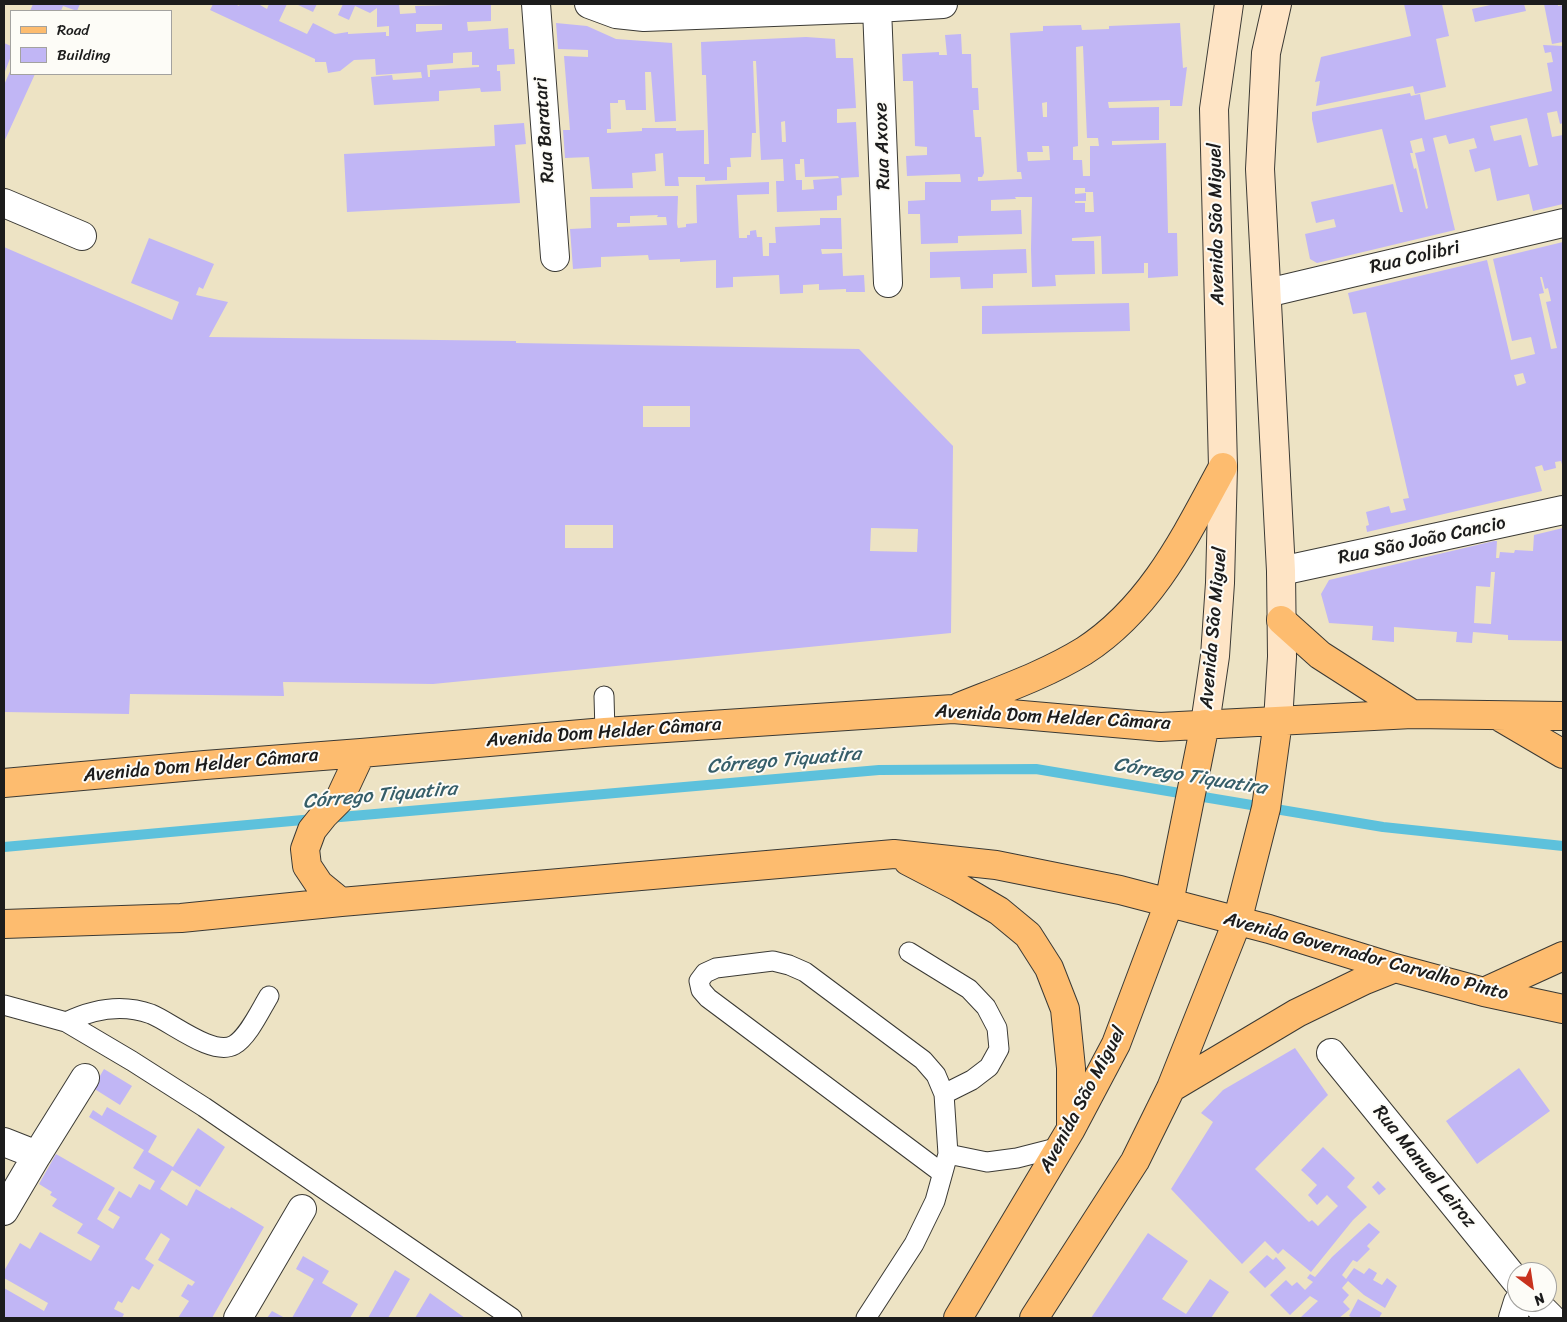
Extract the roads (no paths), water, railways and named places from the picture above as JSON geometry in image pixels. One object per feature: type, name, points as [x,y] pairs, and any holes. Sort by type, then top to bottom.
[{"type":"main road","name":"Avenida São Miguel","points":[[958,1318],[1066,1138],[1116,1044],[1169,903],[1205,724],[1215,656],[1220,583],[1223,467],[1214,109],[1229,4]]},
{"type":"main road","points":[[1034,1318],[1135,1161],[1171,1088],[1237,922],[1267,797],[1278,721],[1282,657],[1281,571],[1260,169],[1266,53],[1278,4]]},
{"type":"main road","points":[[953,709],[1049,670],[1085,650],[1122,621],[1154,585],[1176,552],[1223,467]]},
{"type":"main road","points":[[1281,620],[1320,654],[1412,714]]},
{"type":"main road","name":"Avenida Dom Helder Câmara","points":[[4,783],[205,764],[605,732],[953,709],[1160,727],[1205,724]]},
{"type":"main road","points":[[1205,724],[1412,714],[1563,716]]},
{"type":"main road","points":[[1497,715],[1563,754]]},
{"type":"main road","points":[[341,902],[319,884],[307,866],[305,849],[318,823],[340,800],[361,753]]},
{"type":"main road","points":[[894,854],[958,887],[999,911],[1028,935],[1049,968],[1065,1009],[1071,1068],[1066,1138]]},
{"type":"main road","points":[[4,924],[181,918],[341,902],[894,854],[996,865],[1120,890],[1169,903]]},
{"type":"main road","name":"Avenida Governador Carvalho Pinto","points":[[1169,903],[1269,929],[1395,968],[1484,992],[1563,1009]]},
{"type":"main road","points":[[1484,992],[1563,956]]},
{"type":"main road","points":[[1171,1088],[1297,1013],[1365,980],[1395,968]]},
{"type":"street","name":"Rua Baratari","points":[[536,4],[555,257]]},
{"type":"street","points":[[589,4],[616,14],[644,17],[943,4]]},
{"type":"street","name":"Rua Axoxe","points":[[877,8],[888,283]]},
{"type":"street","points":[[4,203],[82,236]]},
{"type":"street","name":"Rua Colibri","points":[[1267,293],[1563,223]]},
{"type":"street","name":"Rua São João Cancio","points":[[1281,571],[1563,510]]},
{"type":"street","name":"Rua Manuel Leiroz","points":[[1330,1053],[1507,1270]]},
{"type":"street","points":[[4,1211],[36,1155],[85,1078]]},
{"type":"street","points":[[4,1142],[36,1155]]},
{"type":"street","points":[[238,1318],[302,1209]]},
{"type":"lane","points":[[604,696],[605,732]]},
{"type":"lane","points":[[909,952],[969,989],[986,1007],[997,1028],[999,1049],[989,1067],[972,1080],[944,1094]]},
{"type":"lane","points":[[866,1318],[914,1244],[935,1201],[948,1154],[944,1094],[936,1076],[923,1060],[805,972],[773,961],[716,968],[705,973],[699,981],[701,990],[708,998],[942,1173]]},
{"type":"lane","points":[[66,1022],[82,1014],[99,1009],[134,1010],[150,1014],[210,1046],[222,1049],[233,1046],[243,1038],[269,996]]},
{"type":"lane","points":[[4,1005],[66,1022],[132,1061],[204,1107],[512,1318]]},
{"type":"lane","points":[[948,1154],[986,1162],[1017,1158],[1066,1138]]},
{"type":"waterway","name":"Córrego Tiquatira","points":[[329,818],[879,770],[1036,769],[1383,827],[1563,846]]},
{"type":"waterway","name":"Córrego Tiquatira","points":[[4,847],[314,819]]}]
